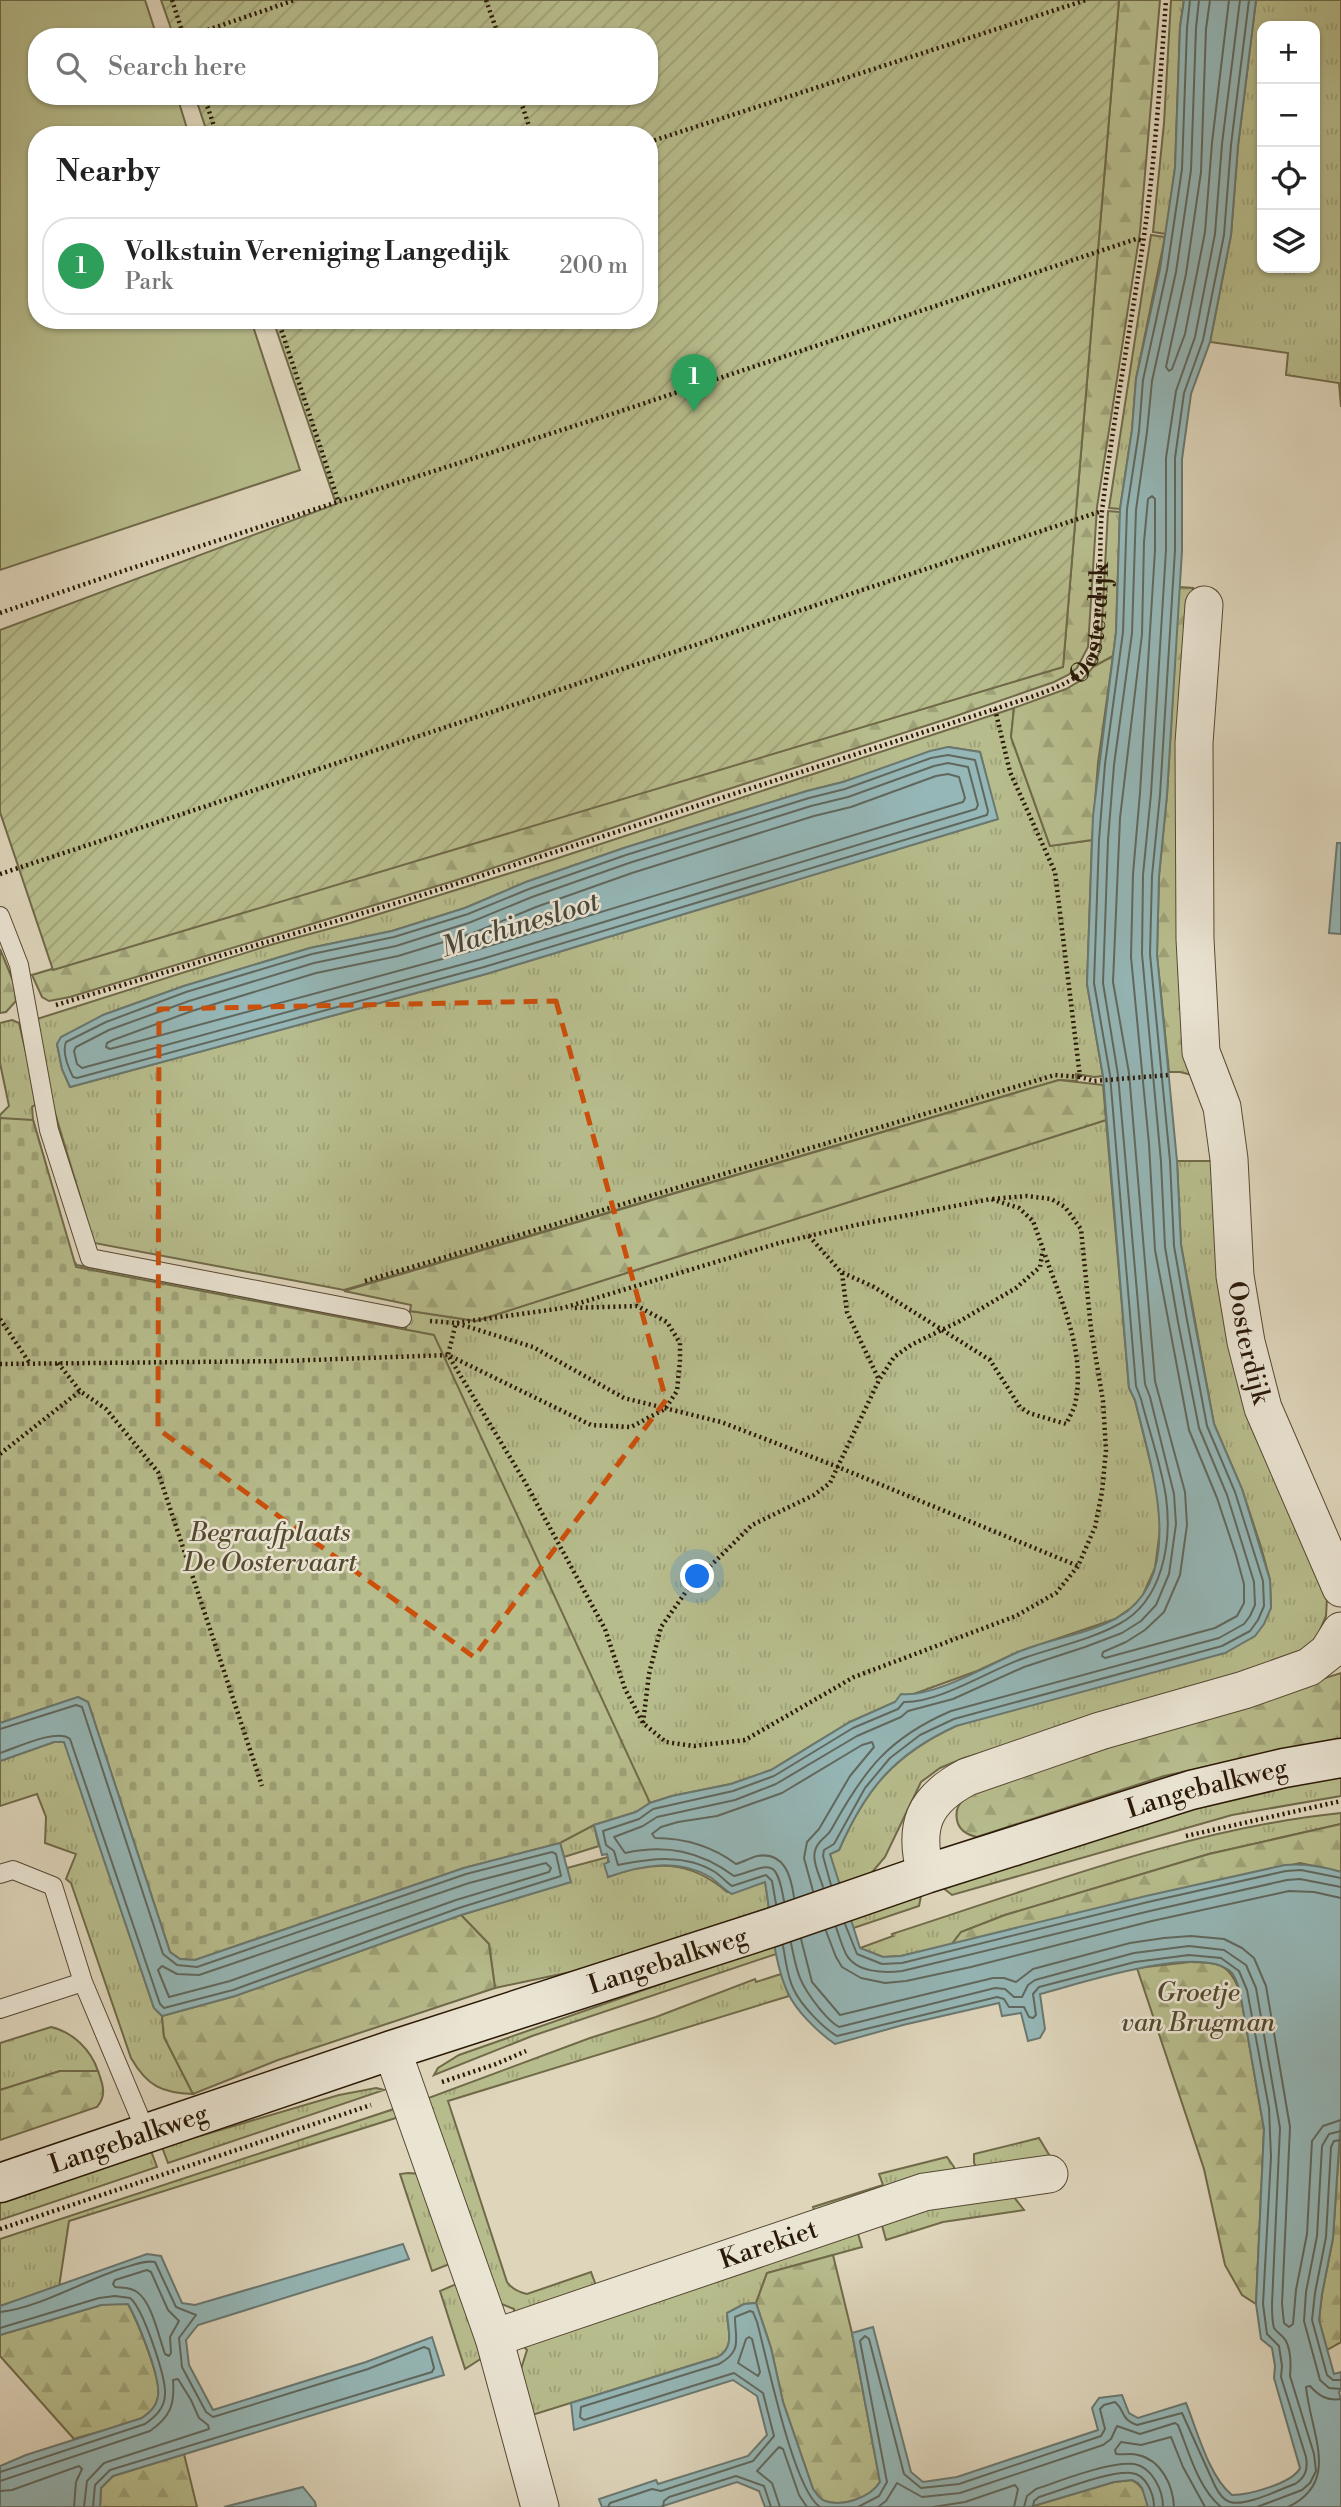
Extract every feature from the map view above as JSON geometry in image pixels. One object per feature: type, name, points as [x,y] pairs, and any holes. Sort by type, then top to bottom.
[{"type":"street","name":"Oosterdijk","points":[[1204,606],[1194,743],[1195,939],[1201,1052],[1197,1079],[1222,1107],[1229,1159],[1235,1276],[1246,1342],[1263,1408],[1341,1588]]},
{"type":"street","points":[[926,1874],[919,1848],[924,1820],[933,1802],[947,1788],[967,1777],[1100,1731],[1309,1667],[1321,1659],[1341,1634]]},
{"type":"street","name":"Langebalkweg","points":[[0,2183],[926,1874],[1202,1787],[1341,1758]]},
{"type":"street","points":[[392,2050],[494,2339],[541,2507]]},
{"type":"street","name":"Karekiet","points":[[494,2339],[924,2192],[1049,2174]]},
{"type":"lane","points":[[0,916],[19,965],[50,1130],[90,1258],[402,1318]]},
{"type":"lane","points":[[0,1874],[13,1870],[53,1886],[83,1982],[146,2133]]},
{"type":"lane","points":[[0,2010],[83,1982]]},
{"type":"path","points":[[172,0],[182,28]]},
{"type":"path","points":[[212,28],[295,0]]},
{"type":"path","points":[[486,0],[496,28]]},
{"type":"path","points":[[658,139],[1086,0]]},
{"type":"path","name":"Oosterdijk","points":[[995,709],[1067,682],[1086,668],[1092,655],[1097,625],[1102,511],[1156,139],[1166,0]]},
{"type":"path","points":[[207,105],[214,126]]},
{"type":"path","points":[[522,105],[529,126]]},
{"type":"path","points":[[0,613],[1136,239],[1143,241]]},
{"type":"path","points":[[281,329],[339,503]]},
{"type":"path","points":[[0,874],[1102,511]]},
{"type":"path","points":[[27,1014],[410,899],[995,709],[1010,772],[1055,872],[1080,1077]]},
{"type":"path","points":[[312,1301],[360,1282],[1042,1079],[1055,1076],[1080,1077],[1094,1081],[1197,1079]]},
{"type":"path","points":[[456,1323],[448,1355],[525,1482],[605,1629],[625,1689],[643,1723],[666,1742],[694,1746],[745,1740],[854,1677],[1016,1616],[1056,1593],[1078,1566],[1095,1527],[1102,1492],[1106,1450],[1103,1401],[1091,1329],[1081,1229],[1065,1207],[1051,1199],[1027,1196],[991,1199],[809,1236],[563,1308]]},
{"type":"path","points":[[809,1236],[841,1272],[874,1287],[990,1360],[1020,1407],[1029,1413],[1066,1424],[1076,1402],[1079,1374],[1076,1347],[1033,1221],[1019,1208],[991,1199]]},
{"type":"path","points":[[643,1723],[649,1674],[662,1627],[690,1586],[752,1525],[830,1483],[879,1380],[894,1357],[1016,1288],[1040,1267],[1043,1249]]},
{"type":"path","points":[[841,1272],[847,1312],[879,1380]]},
{"type":"path","points":[[0,1364],[284,1361],[448,1355],[591,1425],[631,1427],[665,1409],[677,1391],[680,1343],[667,1322],[637,1306],[563,1308],[456,1323]]},
{"type":"path","points":[[402,1318],[456,1323],[533,1347],[624,1398],[721,1422],[1078,1566]]},
{"type":"path","points":[[0,1319],[29,1363]]},
{"type":"path","points":[[58,1363],[80,1391],[106,1409],[158,1472],[262,1786]]},
{"type":"path","points":[[0,1454],[80,1391]]},
{"type":"highlighted area","points":[[556,1001],[666,1400],[474,1657],[158,1429],[159,1009]]},
{"type":"green space","points":[[0,0],[145,0],[154,28],[28,28],[28,105],[180,105],[186,126],[28,126],[28,329],[254,329],[300,470],[0,570]]},
{"type":"green space","points":[[161,0],[1119,0],[1063,667],[53,970],[0,812],[0,630],[336,504],[276,329],[658,329],[658,126],[205,126],[198,105],[658,105],[658,28],[171,28]]},
{"type":"green space","points":[[1119,0],[1160,0],[1140,232],[1097,507],[1088,647],[1077,668],[1054,682],[950,718],[457,880],[70,997],[49,1001],[42,997],[32,975],[1063,667]]},
{"type":"green space","points":[[1171,0],[1184,0],[1180,27],[1175,168],[1166,234],[1153,232],[1164,123]]},
{"type":"green space","points":[[1256,0],[1341,0],[1341,407],[1339,383],[1286,375],[1288,353],[1210,342],[1231,235],[1238,146]]},
{"type":"green space","points":[[1151,235],[1165,237],[1136,379],[1132,430],[1120,509],[1109,508]]},
{"type":"green space","points":[[1108,511],[1120,512],[1116,632],[1113,656],[1093,667],[1101,640]]},
{"type":"green space","points":[[1179,587],[1193,588],[1179,824],[1200,1077],[1169,1072],[1157,955],[1159,876],[1167,795]]},
{"type":"green space","points":[[1113,656],[1098,763],[1092,840],[1050,846],[1011,737],[1014,708],[1066,689],[1083,679],[1093,667]]},
{"type":"green space","points":[[1014,708],[1011,737],[1050,846],[1092,840],[1087,984],[1103,1076],[1076,1074],[1077,1081],[1059,1080],[344,1290],[94,1243],[52,1103],[37,1019],[552,860]],"holes":[[[948,747],[980,752],[997,819],[486,974],[70,1087],[62,1069],[57,1044],[103,1015],[184,986],[310,948],[392,931],[465,908],[526,882],[624,848],[843,782]]]},
{"type":"green space","points":[[0,949],[14,983],[16,1001],[6,1012],[0,1013]]},
{"type":"green space","points":[[12,1020],[19,1023],[38,1103],[32,1107],[33,1120],[73,1260],[77,1265],[406,1328],[410,1311],[476,1321],[1106,1120],[1129,1388],[1135,1400],[1159,1497],[1161,1522],[1155,1568],[1142,1597],[1115,1619],[1018,1652],[850,1722],[771,1770],[731,1784],[672,1796],[594,1826],[599,1846],[564,1857],[560,1843],[170,1952],[88,1702],[78,1697],[0,1723],[0,1115],[9,1106],[0,1063],[0,1023]]},
{"type":"green space","points":[[1059,1080],[1103,1085],[1106,1120],[476,1321],[410,1311],[411,1305],[344,1291]]},
{"type":"green space","name":"Begraafplaats De Oostervaart","points":[[0,1118],[33,1120],[76,1267],[434,1335],[650,1803],[636,1812],[594,1825],[560,1843],[464,1868],[195,1960],[180,1959],[170,1952],[88,1702],[78,1697],[0,1723]]},
{"type":"green space","points":[[1177,1161],[1217,1161],[1327,1598],[1326,1616],[1318,1635],[1312,1645],[1257,1674],[964,1758],[940,1768],[921,1782],[885,1857],[868,1877],[838,1885],[830,1854],[839,1850],[860,1808],[872,1791],[899,1761],[916,1748],[956,1726],[1271,1608],[1270,1580],[1261,1547],[1242,1489],[1214,1424],[1181,1245]]},
{"type":"green space","points":[[1341,1673],[1341,1739],[1164,1776],[977,1837],[964,1832],[958,1824],[959,1805],[969,1795],[984,1788]]},
{"type":"green space","points":[[54,1742],[64,1742],[66,1746],[154,2008],[162,2016],[164,2037],[193,2094],[172,2092],[156,2086],[143,2075],[131,2058],[71,1883],[66,1879],[76,1854],[45,1843],[46,1817],[37,1794],[0,1806],[0,1761]]},
{"type":"green space","points":[[1341,1775],[1341,1796],[1232,1815],[952,1895],[943,1888],[1226,1798]]},
{"type":"green space","points":[[1341,1813],[1341,1824],[1209,1854],[1005,1915],[961,1932],[952,1944],[901,1956],[883,1957],[860,1948],[893,1936],[892,1934],[1171,1846],[1227,1832]]},
{"type":"green space","points":[[1341,1824],[1341,1872],[1300,1863],[952,1944],[961,1932],[1005,1915],[1209,1854]]},
{"type":"green space","points":[[608,1857],[608,1877],[640,1868],[670,1866],[699,1873],[727,1892],[765,1881],[769,1908],[580,1970],[495,1988],[489,1944],[461,1915],[570,1882],[567,1868]]},
{"type":"green space","points":[[921,1896],[919,1906],[532,2036],[434,2075],[438,2068],[459,2055],[772,1945]]},
{"type":"green space","points":[[461,1915],[489,1944],[495,1988],[278,2060],[193,2094],[164,2037],[162,2016],[235,1996]]},
{"type":"green space","name":"Groetje van Brugman","points":[[1190,1962],[1222,1966],[1232,1975],[1240,1992],[1264,2129],[1256,2304],[1242,2295],[1225,2265],[1204,2169],[1137,1968]]},
{"type":"green space","points":[[781,1974],[789,1996],[448,2101],[507,2282],[516,2290],[527,2294],[591,2272],[598,2291],[514,2312],[514,2309],[499,2303],[423,2100],[755,1979],[756,1982]]},
{"type":"green space","points":[[51,2027],[67,2033],[80,2043],[91,2056],[98,2071],[60,2071],[0,2090],[0,2043]]},
{"type":"green space","points":[[60,2071],[98,2071],[103,2094],[97,2107],[0,2140],[0,2090]]},
{"type":"green space","points":[[376,2088],[384,2090],[168,2163],[162,2147],[339,2095]]},
{"type":"green space","points":[[394,2109],[402,2116],[69,2221],[59,2287],[0,2306],[0,2239]]},
{"type":"green space","points":[[1341,2117],[1341,2342],[1327,2350],[1319,2320],[1333,2238]]},
{"type":"green space","points":[[1039,2138],[1051,2158],[979,2172],[974,2163],[974,2154]]},
{"type":"green space","points":[[151,2151],[157,2167],[0,2220],[0,2202]]},
{"type":"green space","points":[[947,2157],[954,2167],[954,2176],[816,2216],[813,2207],[883,2185],[879,2174]]},
{"type":"green space","points":[[400,2174],[423,2174],[455,2262],[432,2271]]},
{"type":"green space","points":[[1010,2192],[1024,2210],[943,2222],[886,2240],[880,2218]]},
{"type":"green space","points":[[856,2227],[862,2247],[767,2273],[756,2303],[744,2304],[727,2313],[729,2343],[718,2357],[529,2416],[521,2369],[527,2350],[525,2348],[530,2340]]},
{"type":"green space","points":[[833,2255],[852,2333],[880,2482],[863,2497],[839,2503],[823,2500],[813,2489],[783,2402],[771,2348],[756,2303],[767,2273]]},
{"type":"green space","points":[[461,2282],[485,2356],[465,2369],[440,2291]]},
{"type":"green space","points":[[116,2303],[128,2304],[137,2323],[156,2377],[158,2397],[154,2407],[142,2418],[74,2439],[0,2356],[0,2335]]},
{"type":"green space","points":[[184,2454],[197,2507],[100,2507],[101,2488],[113,2476]]},
{"type":"green space","points":[[1132,2480],[1143,2491],[1148,2507],[1030,2507],[1114,2482]]},
{"type":"water","points":[[1184,0],[1256,0],[1238,146],[1231,235],[1210,342],[1191,394],[1182,459],[1182,551],[1167,795],[1159,876],[1157,955],[1177,1161],[1181,1245],[1214,1424],[1242,1489],[1270,1580],[1271,1608],[1255,1636],[1225,1653],[956,1726],[935,1737],[916,1748],[885,1775],[860,1808],[839,1850],[830,1854],[860,1948],[883,1957],[901,1956],[1285,1865],[1300,1864],[1341,1872],[1341,2117],[1333,2238],[1319,2320],[1334,2374],[1341,2372],[1341,2507],[1148,2507],[1142,2488],[1132,2480],[1114,2482],[1030,2507],[765,2507],[759,2491],[737,2482],[660,2507],[602,2507],[599,2499],[656,2480],[658,2484],[748,2456],[767,2435],[757,2396],[733,2380],[574,2430],[571,2403],[718,2357],[729,2343],[727,2313],[744,2304],[756,2303],[771,2348],[783,2402],[813,2489],[825,2501],[839,2503],[855,2500],[870,2493],[880,2482],[852,2333],[873,2327],[911,2472],[923,2482],[957,2477],[1098,2430],[1092,2408],[1099,2398],[1122,2395],[1129,2413],[1138,2418],[1186,2403],[1210,2465],[1232,2495],[1249,2493],[1280,2483],[1289,2479],[1300,2468],[1274,2378],[1272,2348],[1261,2339],[1256,2304],[1264,2129],[1240,1992],[1231,1972],[1215,1964],[1167,1964],[1138,1968],[1040,1994],[1045,2029],[1040,2038],[1028,2041],[1021,2013],[1002,2016],[999,2003],[835,2044],[808,2021],[788,1993],[776,1953],[765,1882],[732,1894],[698,1871],[672,1865],[633,1869],[608,1877],[604,1864],[609,1862],[607,1854],[602,1855],[594,1825],[636,1812],[650,1803],[672,1796],[731,1784],[771,1770],[850,1722],[895,1702],[901,1694],[914,1694],[943,1686],[1028,1648],[1105,1624],[1117,1618],[1139,1599],[1153,1576],[1159,1548],[1159,1517],[1149,1455],[1135,1400],[1129,1388],[1103,1076],[1087,984],[1093,816],[1116,632],[1120,509],[1132,430],[1136,379],[1160,269],[1175,168],[1180,27]]},
{"type":"water","name":"Machinesloot","points":[[948,747],[980,752],[998,819],[486,974],[70,1087],[62,1069],[57,1044],[61,1037],[103,1015],[184,986],[310,948],[392,931],[465,908],[526,882],[624,848],[843,782]]},
{"type":"water","points":[[1337,843],[1341,843],[1341,934],[1329,933]]},
{"type":"water","points":[[78,1697],[88,1702],[170,1952],[180,1959],[195,1960],[464,1868],[560,1843],[571,1882],[461,1915],[235,1996],[162,2016],[154,2008],[64,1742],[54,1742],[0,1761],[0,1723]]},
{"type":"water","points":[[403,2244],[409,2259],[198,2325],[186,2340],[189,2365],[213,2410],[366,2362],[432,2337],[444,2375],[113,2476],[101,2488],[100,2507],[0,2507],[0,2466],[142,2418],[153,2409],[158,2388],[143,2336],[128,2304],[101,2305],[0,2335],[0,2306],[147,2254],[161,2256],[182,2303],[195,2305]]},
{"type":"water","points":[[303,2487],[316,2507],[224,2507]]},
{"type":"place","name":"Volkstuin Vereniging Langedijk","points":[[694,412]]}]
